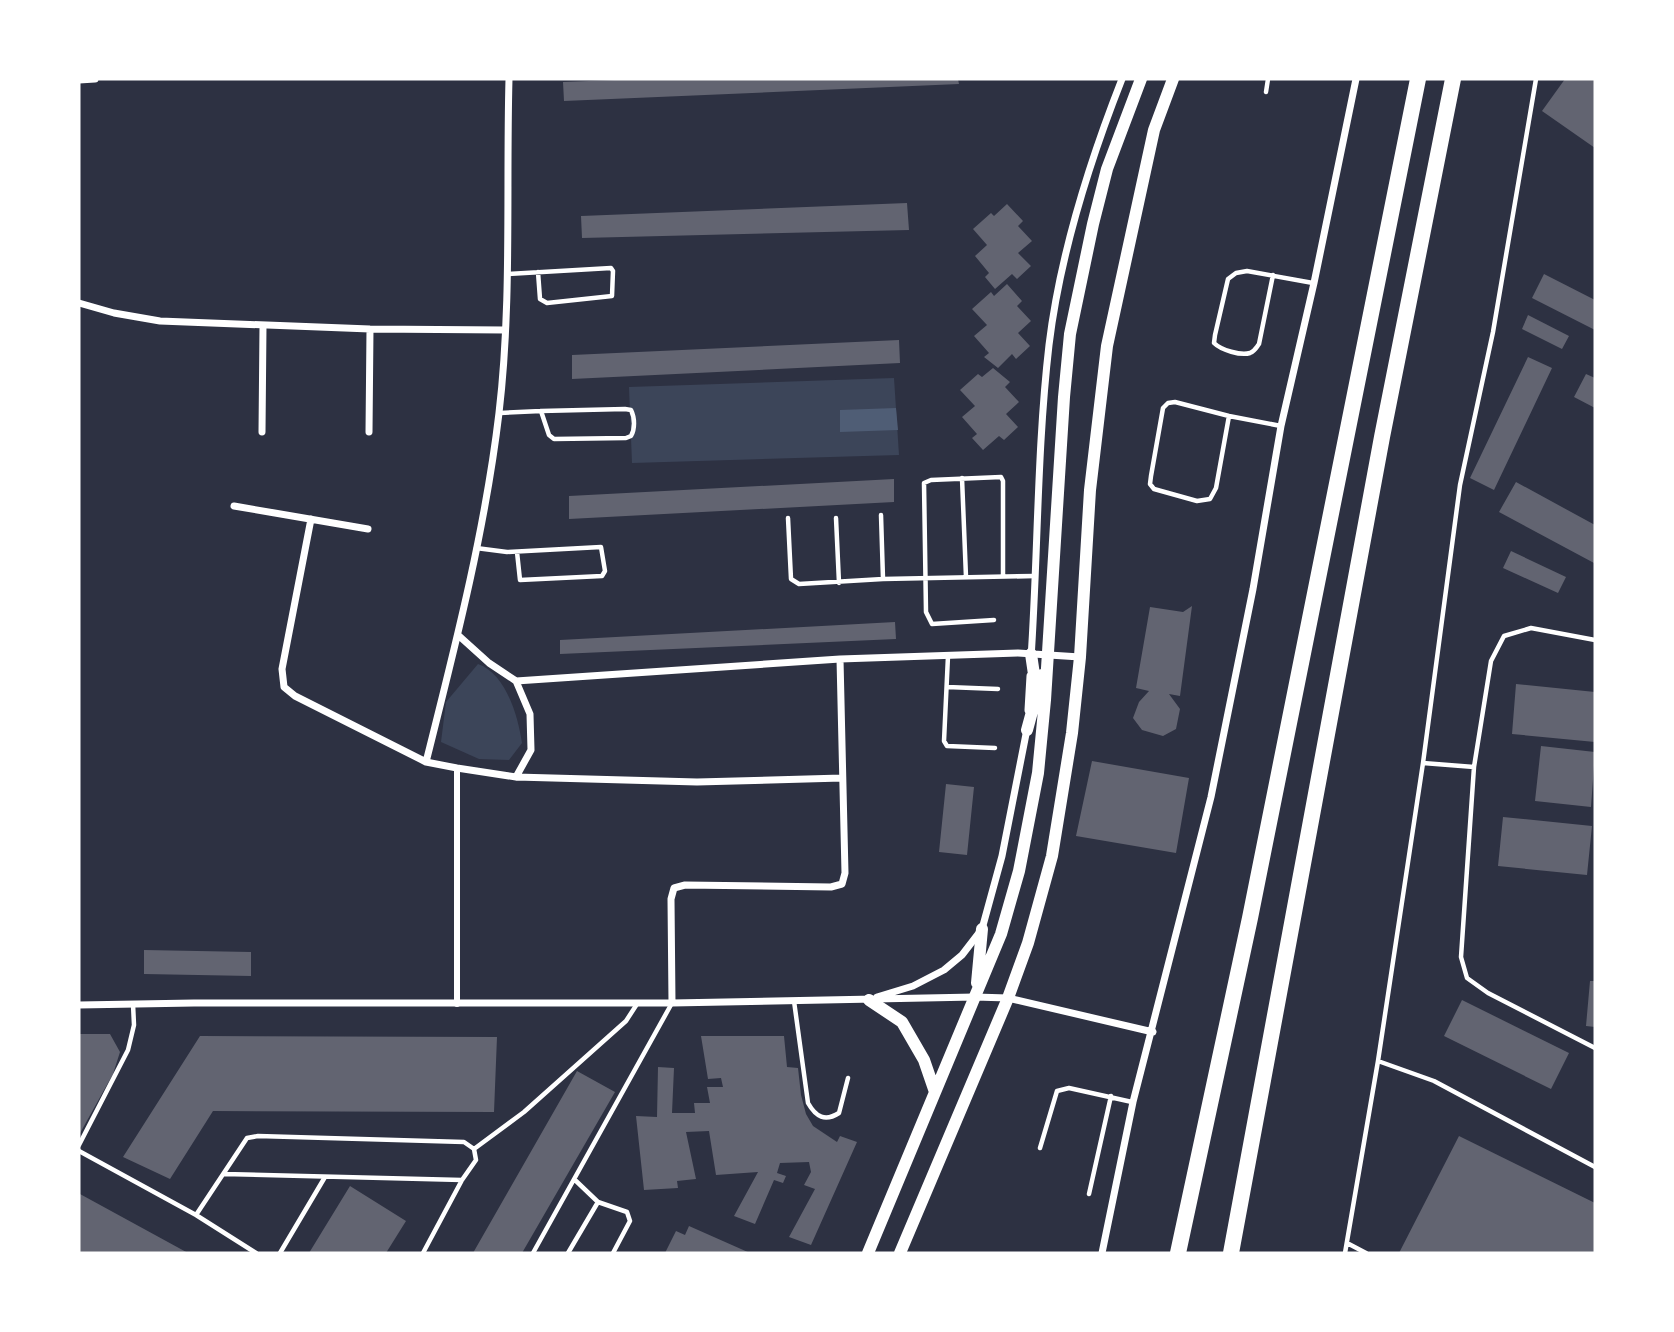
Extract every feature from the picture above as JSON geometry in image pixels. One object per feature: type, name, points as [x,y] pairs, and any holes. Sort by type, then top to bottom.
[{"type":"highway","points":[[1178,1253],[1250,918],[1418,79]]},
{"type":"highway","points":[[1231,1253],[1382,437],[1453,79]]},
{"type":"main road","points":[[868,1253],[1001,934],[1020,871],[1038,773],[1042,731],[1070,334],[1107,169],[1141,79]]},
{"type":"main road","points":[[900,1253],[1008,998],[1028,943],[1052,856],[1068,762],[1080,657],[1090,490],[1107,346],[1154,131],[1173,79]]},
{"type":"main road","points":[[1031,653],[1042,731]]},
{"type":"main road","points":[[1027,730],[1048,654]]},
{"type":"main road","points":[[975,997],[982,929]]},
{"type":"main road","points":[[869,1000],[902,1022],[924,1060],[935,1093]]},
{"type":"street","points":[[79,80],[95,79]]},
{"type":"street","points":[[426,762],[458,635],[499,413],[505,330],[509,79]]},
{"type":"street","points":[[869,1000],[913,985],[944,970],[962,955],[982,929],[1002,856],[1027,730],[1042,429],[1049,343],[1076,217],[1122,79]]},
{"type":"street","points":[[1102,1253],[1133,1102],[1211,797],[1253,589],[1281,426],[1356,79]]},
{"type":"street","points":[[79,303],[114,313],[160,321],[370,329],[505,330]]},
{"type":"street","points":[[262,326],[262,432]]},
{"type":"street","points":[[369,432],[370,329]]},
{"type":"street","points":[[234,506],[368,529]]},
{"type":"street","points":[[310,519],[282,669],[284,687],[295,696],[426,762],[516,776],[696,782],[842,778]]},
{"type":"street","points":[[458,635],[489,663],[516,681],[530,714],[531,750],[516,776]]},
{"type":"street","points":[[516,681],[948,655],[1031,653],[1080,657]]},
{"type":"street","points":[[672,1003],[671,899],[674,888],[685,885],[831,887],[842,884],[845,873],[840,660]]},
{"type":"street","points":[[457,768],[457,1004]]},
{"type":"street","points":[[79,1005],[672,1003],[975,997],[1008,998],[1153,1032]]},
{"type":"lane","points":[[1266,92],[1268,79]]},
{"type":"lane","points":[[1345,1253],[1378,1061],[1423,763],[1460,485],[1493,332],[1536,79]]},
{"type":"lane","points":[[506,274],[538,272],[611,268],[614,271],[612,296],[547,303],[540,299],[538,272]]},
{"type":"lane","points":[[1273,275],[1259,344],[1254,351],[1248,354],[1219,348],[1214,343],[1228,279],[1236,273],[1247,271],[1273,275],[1314,283]]},
{"type":"lane","points":[[1229,416],[1216,488],[1210,499],[1197,500],[1154,489],[1150,484],[1163,408],[1168,403],[1175,402],[1281,426]]},
{"type":"lane","points":[[499,413],[541,411],[631,410],[634,415],[633,432],[625,438],[554,439],[549,435],[541,411]]},
{"type":"lane","points":[[994,620],[932,624],[926,612],[924,483],[931,480],[996,476],[1003,481],[1003,576]]},
{"type":"lane","points":[[962,478],[966,577]]},
{"type":"lane","points":[[881,515],[883,579]]},
{"type":"lane","points":[[788,518],[791,579],[799,584],[883,579],[1035,576]]},
{"type":"lane","points":[[836,518],[839,583]]},
{"type":"lane","points":[[475,548],[517,552],[601,547],[605,571],[602,576],[520,580],[517,552]]},
{"type":"lane","points":[[1595,640],[1531,628],[1504,636],[1491,661],[1474,768],[1461,957],[1467,978],[1488,993],[1595,1048]]},
{"type":"lane","points":[[948,655],[944,735],[947,746],[995,748]]},
{"type":"lane","points":[[947,687],[998,689]]},
{"type":"lane","points":[[1423,763],[1474,768]]},
{"type":"lane","points":[[794,1001],[808,1103],[814,1113],[820,1117],[831,1118],[839,1113],[848,1078]]},
{"type":"lane","points":[[474,1149],[524,1112],[625,1021],[637,1003]]},
{"type":"lane","points":[[533,1253],[672,1003]]},
{"type":"lane","points":[[79,1145],[128,1050],[134,1025],[133,1004]]},
{"type":"lane","points":[[1378,1061],[1434,1080],[1595,1167]]},
{"type":"lane","points":[[1041,1148],[1057,1091],[1069,1087],[1133,1102]]},
{"type":"lane","points":[[1089,1195],[1111,1096]]},
{"type":"lane","points":[[196,1215],[247,1138],[258,1136],[464,1142],[474,1149],[476,1160],[462,1180],[423,1253]]},
{"type":"lane","points":[[79,1151],[196,1215],[256,1253]]},
{"type":"lane","points":[[223,1174],[462,1180]]},
{"type":"lane","points":[[280,1253],[325,1177]]},
{"type":"lane","points":[[575,1180],[598,1202],[627,1212],[630,1216],[613,1253]]},
{"type":"lane","points":[[568,1253],[598,1202]]},
{"type":"lane","points":[[1346,1243],[1366,1253]]},
{"type":"shaded area","points":[[894,378],[899,455],[632,463],[629,387]]},
{"type":"shaded area","points":[[896,408],[898,430],[840,432],[840,410]]},
{"type":"shaded area","points":[[478,664],[496,677],[514,709],[522,743],[509,760],[479,759],[441,742],[446,702]]},
{"type":"building","points":[[639,79],[958,79],[959,84],[564,101],[563,82]]},
{"type":"building","points":[[1565,79],[1595,79],[1595,148],[1542,111]]},
{"type":"building","points":[[907,203],[909,230],[582,238],[581,216]]},
{"type":"building","points":[[1007,204],[1023,221],[1018,226],[1032,241],[1018,253],[1031,266],[1017,279],[1012,274],[995,289],[985,277],[989,273],[975,256],[987,245],[973,229],[991,213],[994,216]]},
{"type":"building","points":[[1544,274],[1595,300],[1595,330],[1532,298]]},
{"type":"building","points":[[1007,284],[1022,301],[1017,306],[1031,321],[1018,333],[1030,346],[1016,359],[1012,354],[998,368],[984,357],[989,353],[974,336],[987,325],[972,309],[991,292],[994,296]]},
{"type":"building","points":[[1528,315],[1569,336],[1562,349],[1522,329]]},
{"type":"building","points":[[899,340],[900,363],[572,379],[572,355]]},
{"type":"building","points":[[1528,357],[1552,368],[1494,490],[1470,478]]},
{"type":"building","points":[[993,368],[1010,382],[1005,387],[1019,402],[1006,414],[1018,427],[1004,440],[999,436],[983,450],[972,438],[977,434],[962,417],[975,406],[960,390],[978,374],[982,377]]},
{"type":"building","points":[[1586,374],[1595,378],[1595,408],[1574,397]]},
{"type":"building","points":[[894,479],[894,502],[569,519],[569,496]]},
{"type":"building","points":[[1516,482],[1595,525],[1594,563],[1499,512]]},
{"type":"building","points":[[1511,551],[1566,577],[1558,593],[1503,568]]},
{"type":"building","points":[[1192,606],[1180,696],[1169,694],[1180,709],[1176,729],[1163,736],[1142,730],[1133,718],[1139,702],[1149,691],[1136,688],[1150,607],[1183,612]]},
{"type":"building","points":[[895,622],[896,639],[560,654],[560,640]]},
{"type":"building","points":[[1516,684],[1595,692],[1595,742],[1512,734]]},
{"type":"building","points":[[1541,746],[1595,752],[1591,807],[1535,801]]},
{"type":"building","points":[[1092,761],[1189,778],[1176,853],[1076,836]]},
{"type":"building","points":[[946,784],[974,787],[967,855],[939,852]]},
{"type":"building","points":[[1503,817],[1592,826],[1587,875],[1498,866]]},
{"type":"building","points":[[144,950],[251,952],[251,976],[144,974]]},
{"type":"building","points":[[1590,981],[1595,981],[1595,1027],[1586,1026]]},
{"type":"building","points":[[1462,1000],[1569,1053],[1551,1089],[1444,1036]]},
{"type":"building","points":[[79,1034],[110,1034],[120,1052],[113,1074],[79,1135]]},
{"type":"building","points":[[200,1036],[497,1037],[494,1112],[213,1111],[170,1179],[123,1157]]},
{"type":"building","points":[[701,1036],[784,1036],[787,1067],[798,1068],[801,1095],[806,1114],[813,1126],[837,1142],[840,1136],[857,1142],[811,1245],[789,1237],[815,1189],[804,1185],[811,1172],[809,1162],[780,1163],[777,1173],[786,1176],[783,1183],[774,1180],[755,1224],[734,1216],[758,1172],[716,1175],[709,1131],[686,1132],[696,1179],[677,1181],[678,1188],[644,1190],[636,1116],[657,1117],[658,1067],[674,1068],[672,1113],[695,1113],[694,1103],[710,1103],[707,1087],[723,1087],[721,1078],[708,1079]]},
{"type":"building","points":[[577,1071],[615,1092],[522,1253],[473,1253]]},
{"type":"building","points":[[1459,1136],[1595,1203],[1595,1253],[1399,1253]]},
{"type":"building","points":[[350,1186],[406,1221],[386,1253],[309,1253]]},
{"type":"building","points":[[80,1194],[188,1253],[79,1253]]},
{"type":"building","points":[[689,1226],[750,1253],[665,1253],[676,1231],[685,1235]]}]
